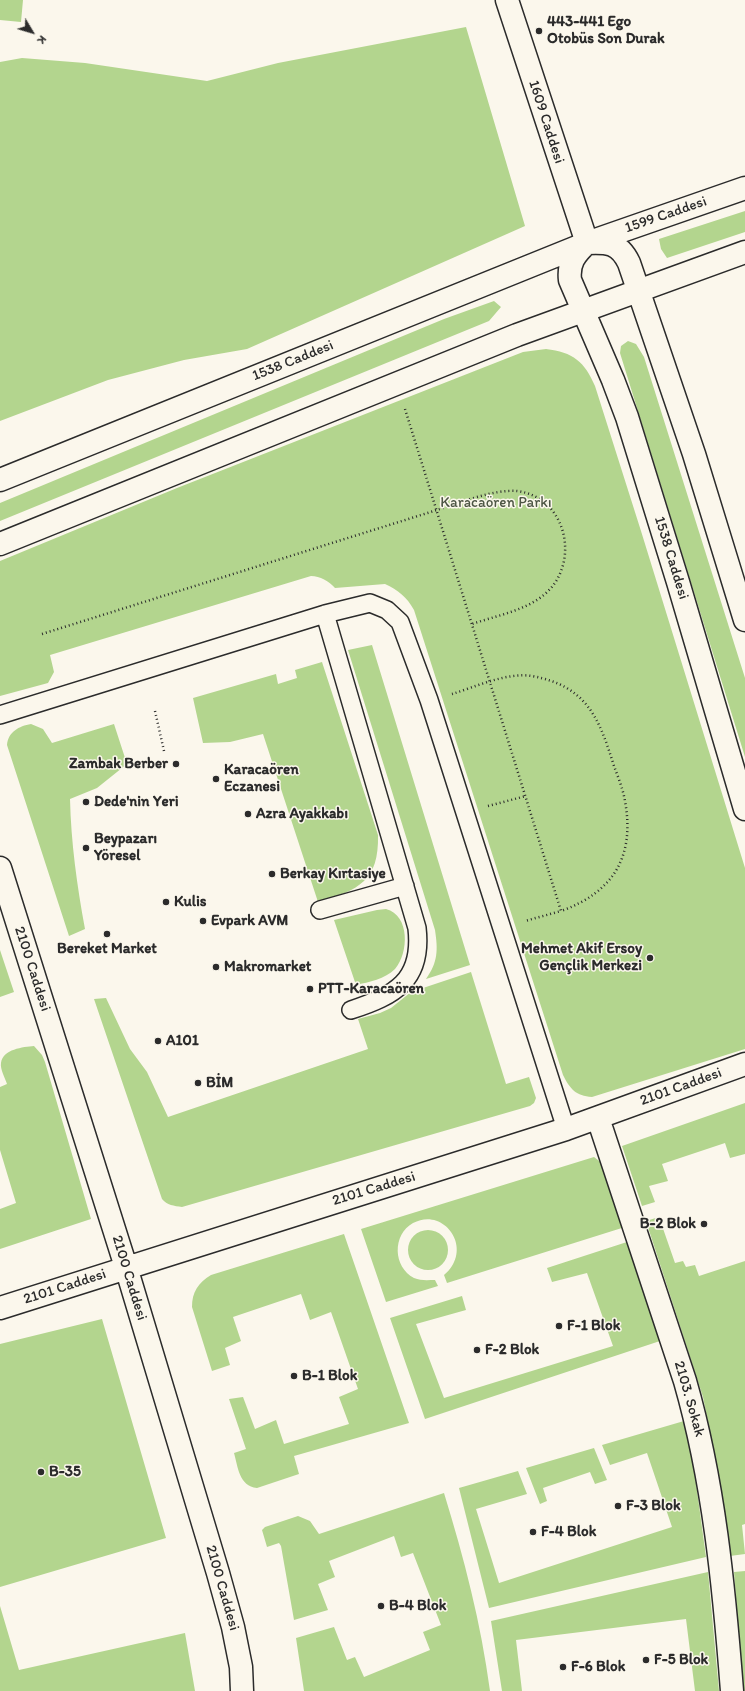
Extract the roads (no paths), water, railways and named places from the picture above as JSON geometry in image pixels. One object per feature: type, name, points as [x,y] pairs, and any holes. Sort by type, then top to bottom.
[{"type":"main road","name":"1609 Caddesi","points":[[507,0],[587,243]]},
{"type":"main road","name":"1599 Caddesi","points":[[587,243],[745,188]]},
{"type":"main road","name":"1538 Caddesi","points":[[587,243],[573,258],[570,275],[573,288],[613,380],[627,417],[678,582],[745,809]]},
{"type":"main road","name":"1538 Caddesi","points":[[0,480],[587,243],[607,243],[620,249],[625,254],[629,263],[694,454],[745,620]]},
{"type":"main road","points":[[0,544],[517,335],[745,252]]},
{"type":"main road","name":"2100 Caddesi","points":[[0,868],[126,1267],[233,1627],[241,1667],[242,1691]]},
{"type":"main road","name":"2101 Caddesi","points":[[0,1308],[566,1129],[745,1064]]},
{"type":"main road","name":"2103. Sokak","points":[[598,1118],[696,1417],[704,1454],[716,1528],[732,1691]]},
{"type":"lane","points":[[0,715],[325,614],[370,603],[387,610],[400,622],[429,700],[566,1129]]},
{"type":"lane","points":[[325,614],[417,928],[418,940],[418,951],[414,964],[406,980],[388,996],[376,1002],[351,1010]]},
{"type":"lane","points":[[320,910],[405,886]]},
{"type":"place","name":"443-441 Ego Otobüs Son Durak","points":[[539,31]]},
{"type":"place","name":"Zambak Berber","points":[[176,764]]},
{"type":"place","name":"Karacaören Eczanesi","points":[[216,779]]},
{"type":"place","name":"Dede'nin Yeri","points":[[86,802]]},
{"type":"place","name":"Azra Ayakkabı","points":[[248,814]]},
{"type":"place","name":"Beypazarı Yöresel","points":[[86,848]]},
{"type":"place","name":"Berkay Kırtasiye","points":[[272,874]]},
{"type":"place","name":"Kulis","points":[[166,902]]},
{"type":"place","name":"Evpark AVM","points":[[203,921]]},
{"type":"place","name":"Bereket Market","points":[[107,934]]},
{"type":"place","name":"Mehmet Akif Ersoy Gençlik Merkezi","points":[[650,958]]},
{"type":"place","name":"Makromarket","points":[[216,967]]},
{"type":"place","name":"PTT-Karacaören","points":[[310,989]]},
{"type":"place","name":"A101","points":[[158,1041]]},
{"type":"place","name":"BİM","points":[[198,1083]]},
{"type":"place","name":"B-2 Blok","points":[[704,1224]]},
{"type":"place","name":"F-1 Blok","points":[[559,1326]]},
{"type":"place","name":"F-2 Blok","points":[[477,1350]]},
{"type":"place","name":"B-1 Blok","points":[[294,1376]]},
{"type":"place","name":"B-35","points":[[41,1472]]},
{"type":"place","name":"F-3 Blok","points":[[618,1506]]},
{"type":"place","name":"F-4 Blok","points":[[533,1532]]},
{"type":"place","name":"B-4 Blok","points":[[381,1606]]},
{"type":"place","name":"F-5 Blok","points":[[646,1660]]},
{"type":"place","name":"F-6 Blok","points":[[563,1667]]},
{"type":"park label","name":"Karacaören Parkı","points":[[496,503]]}]
